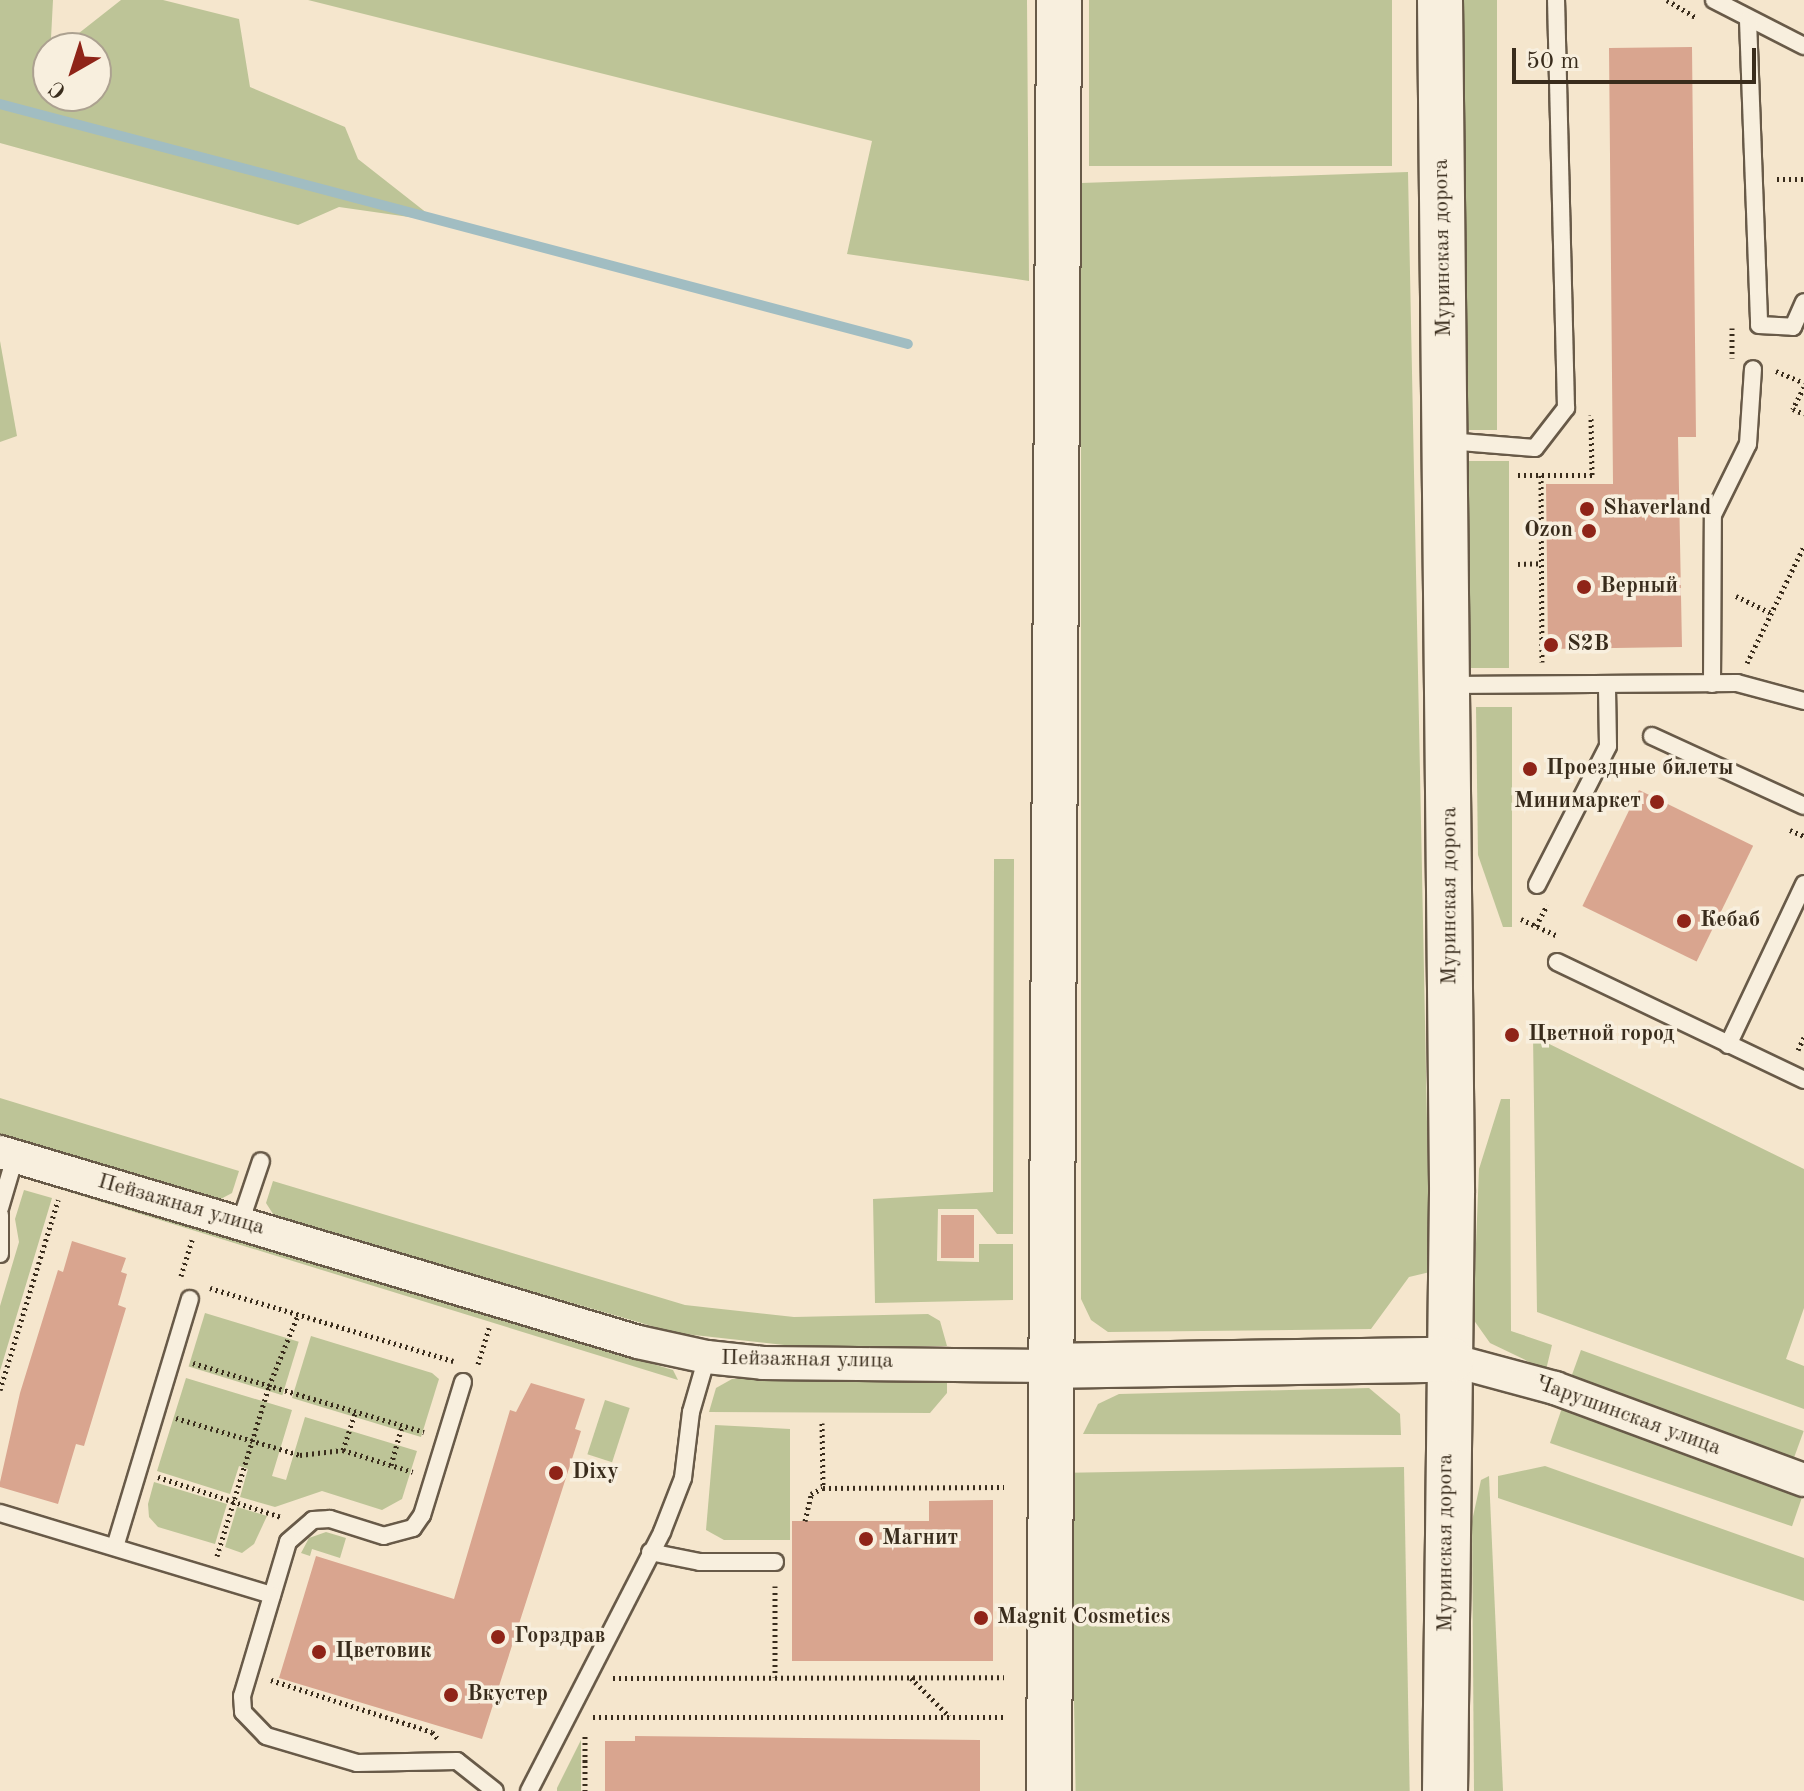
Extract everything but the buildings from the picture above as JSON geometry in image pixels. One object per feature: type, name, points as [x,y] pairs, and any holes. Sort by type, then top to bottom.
[{"type":"street","points":[[1049,1791],[1059,0]]},
{"type":"street","name":"Муринская дорога","points":[[1440,0],[1449,685],[1451,1360],[1445,1455],[1445,1791]]},
{"type":"street","name":"Пейзажная улица","points":[[8,1155],[638,1342],[707,1357],[763,1363],[1049,1366],[1451,1360]]},
{"type":"street","name":"Чарушинская улица","points":[[1451,1360],[1555,1388],[1804,1480]]},
{"type":"lane","points":[[1446,440],[1535,448],[1566,408],[1556,0]]},
{"type":"lane","points":[[1714,0],[1804,46]]},
{"type":"lane","points":[[1748,20],[1759,325],[1793,327],[1804,302]]},
{"type":"lane","points":[[1712,684],[1713,515],[1748,444],[1753,369]]},
{"type":"lane","points":[[1449,685],[1737,683],[1804,701]]},
{"type":"lane","points":[[1537,885],[1608,746],[1607,686]]},
{"type":"lane","points":[[1652,736],[1804,806]]},
{"type":"lane","points":[[1728,1045],[1804,884]]},
{"type":"lane","points":[[1557,962],[1804,1080]]},
{"type":"lane","points":[[0,1208],[8,1155]]},
{"type":"lane","points":[[240,1223],[261,1161]]},
{"type":"lane","points":[[0,1215],[0,1254]]},
{"type":"lane","points":[[115,1547],[190,1299]]},
{"type":"lane","points":[[529,1791],[650,1552],[683,1478],[691,1412],[707,1357]]},
{"type":"lane","points":[[463,1382],[422,1515],[400,1535],[384,1536],[330,1519],[298,1528],[288,1542],[242,1696],[243,1712],[266,1736],[357,1763],[457,1761],[495,1791]]},
{"type":"lane","points":[[0,1513],[272,1595]]},
{"type":"lane","points":[[650,1552],[700,1562],[775,1562]]},
{"type":"path","points":[[1667,0],[1701,20]]},
{"type":"path","points":[[1732,321],[1732,367]]},
{"type":"path","points":[[1804,387],[1793,409],[1804,414]]},
{"type":"path","points":[[1541,475],[1542,666]]},
{"type":"path","points":[[1737,683],[1804,546]]},
{"type":"path","points":[[1518,564],[1542,563]]},
{"type":"path","points":[[1797,1051],[1804,1037]]},
{"type":"path","points":[[0,1390],[60,1194]]},
{"type":"path","points":[[190,1299],[181,1279],[193,1236]]},
{"type":"path","points":[[181,1279],[477,1368]]},
{"type":"path","points":[[210,1576],[269,1386],[298,1315]]},
{"type":"path","points":[[463,1382],[477,1368],[490,1327]]},
{"type":"path","points":[[172,1357],[445,1439]]},
{"type":"path","points":[[156,1412],[300,1455],[343,1450],[434,1478]]},
{"type":"path","points":[[343,1450],[355,1412]]},
{"type":"path","points":[[822,1423],[823,1488]]},
{"type":"path","points":[[391,1465],[402,1426]]},
{"type":"path","points":[[138,1471],[275,1513],[298,1528]]},
{"type":"path","points":[[805,1521],[811,1494],[823,1488],[1004,1487]]},
{"type":"path","points":[[775,1562],[775,1677]]},
{"type":"path","points":[[251,1664],[277,1685],[432,1732],[457,1761]]},
{"type":"path","points":[[910,1677],[950,1717]]},
{"type":"path","points":[[585,1678],[1004,1677]]},
{"type":"path","points":[[585,1717],[1004,1717]]},
{"type":"green space","points":[[0,0],[53,0],[51,32],[32,32],[32,112],[112,112],[112,32],[80,32],[121,0],[163,0],[239,19],[250,87],[345,127],[358,159],[437,221],[339,207],[298,225],[0,143]]},
{"type":"green space","points":[[308,0],[1027,0],[1029,281],[847,254],[872,141]]},
{"type":"green space","points":[[1089,0],[1392,0],[1392,166],[1089,166]]},
{"type":"green space","points":[[1460,0],[1497,0],[1497,430],[1460,430]]},
{"type":"green space","points":[[1408,172],[1430,1272],[1409,1277],[1371,1329],[1108,1332],[1091,1320],[1081,1299],[1081,183]]},
{"type":"green space","points":[[0,341],[17,436],[0,442]]},
{"type":"green space","points":[[1469,461],[1509,461],[1509,668],[1469,668]]},
{"type":"green space","points":[[1476,707],[1512,707],[1512,927],[1503,927],[1478,855]]},
{"type":"green space","points":[[994,859],[1014,859],[1013,1234],[997,1234],[977,1209],[938,1209],[937,1261],[979,1262],[979,1244],[1013,1244],[1013,1300],[875,1303],[873,1199],[993,1192]]},
{"type":"green space","points":[[1533,1036],[1804,1169],[1804,1308],[1786,1359],[1804,1366],[1804,1409],[1537,1312]]},
{"type":"green space","points":[[0,1098],[239,1171],[232,1193],[217,1201],[0,1134]]},
{"type":"green space","points":[[1501,1099],[1510,1099],[1511,1331],[1552,1345],[1546,1370],[1490,1343],[1473,1319],[1479,1169]]},
{"type":"green space","points":[[39,1180],[673,1370],[678,1380],[37,1182]]},
{"type":"green space","points":[[273,1181],[685,1305],[794,1317],[928,1314],[940,1321],[947,1346],[793,1346],[676,1333],[275,1217],[266,1203]]},
{"type":"green space","points":[[24,1190],[52,1198],[0,1371],[0,1306],[19,1242],[15,1219]]},
{"type":"green space","points":[[205,1313],[299,1342],[282,1395],[189,1367]]},
{"type":"green space","points":[[311,1336],[432,1373],[439,1379],[421,1437],[292,1398]]},
{"type":"green space","points":[[1581,1350],[1804,1431],[1793,1459],[1571,1378]]},
{"type":"green space","points":[[186,1378],[292,1410],[272,1476],[286,1480],[305,1417],[417,1451],[402,1499],[382,1510],[322,1491],[275,1507],[240,1497],[248,1469],[239,1466],[230,1494],[157,1471]]},
{"type":"green space","points":[[732,1379],[947,1379],[947,1393],[930,1413],[709,1412],[716,1388]]},
{"type":"green space","points":[[1369,1388],[1400,1414],[1401,1435],[1083,1434],[1098,1404],[1119,1394]]},
{"type":"green space","points":[[605,1400],[630,1408],[612,1462],[587,1454]]},
{"type":"green space","points":[[1562,1408],[1804,1491],[1792,1526],[1550,1443]]},
{"type":"green space","points":[[715,1425],[790,1429],[790,1540],[724,1540],[706,1530]]},
{"type":"green space","points":[[1545,1466],[1804,1558],[1804,1601],[1498,1498],[1498,1476]]},
{"type":"green space","points":[[1404,1467],[1410,1791],[1076,1791],[1070,1473]]},
{"type":"green space","points":[[1489,1476],[1503,1791],[1474,1791],[1472,1521],[1481,1480]]},
{"type":"green space","points":[[154,1482],[227,1504],[215,1544],[158,1527],[149,1517],[148,1504]]},
{"type":"green space","points":[[237,1507],[267,1516],[254,1544],[242,1553],[225,1547]]},
{"type":"green space","points":[[326,1532],[346,1538],[340,1558],[312,1549],[310,1556],[301,1553],[309,1538]]},
{"type":"green space","points":[[581,1740],[581,1791],[557,1791],[557,1788]]},
{"type":"waterway","points":[[0,104],[908,344]]},
{"type":"place","name":"Shaverland","points":[[1587,509]]},
{"type":"place","name":"Ozon","points":[[1589,531]]},
{"type":"place","name":"Верный","points":[[1584,587]]},
{"type":"place","name":"S2B","points":[[1551,645]]},
{"type":"place","name":"Проездные билеты","points":[[1530,769]]},
{"type":"place","name":"Минимаркет","points":[[1657,802]]},
{"type":"place","name":"Кебаб","points":[[1684,921]]},
{"type":"place","name":"Цветной город","points":[[1512,1035]]},
{"type":"place","name":"Dixy","points":[[556,1473]]},
{"type":"place","name":"Магнит","points":[[866,1539]]},
{"type":"place","name":"Magnit Cosmetics","points":[[981,1618]]},
{"type":"place","name":"Горздрав","points":[[498,1637]]},
{"type":"place","name":"Цветовик","points":[[319,1652]]},
{"type":"place","name":"Вкустер","points":[[451,1695]]}]
